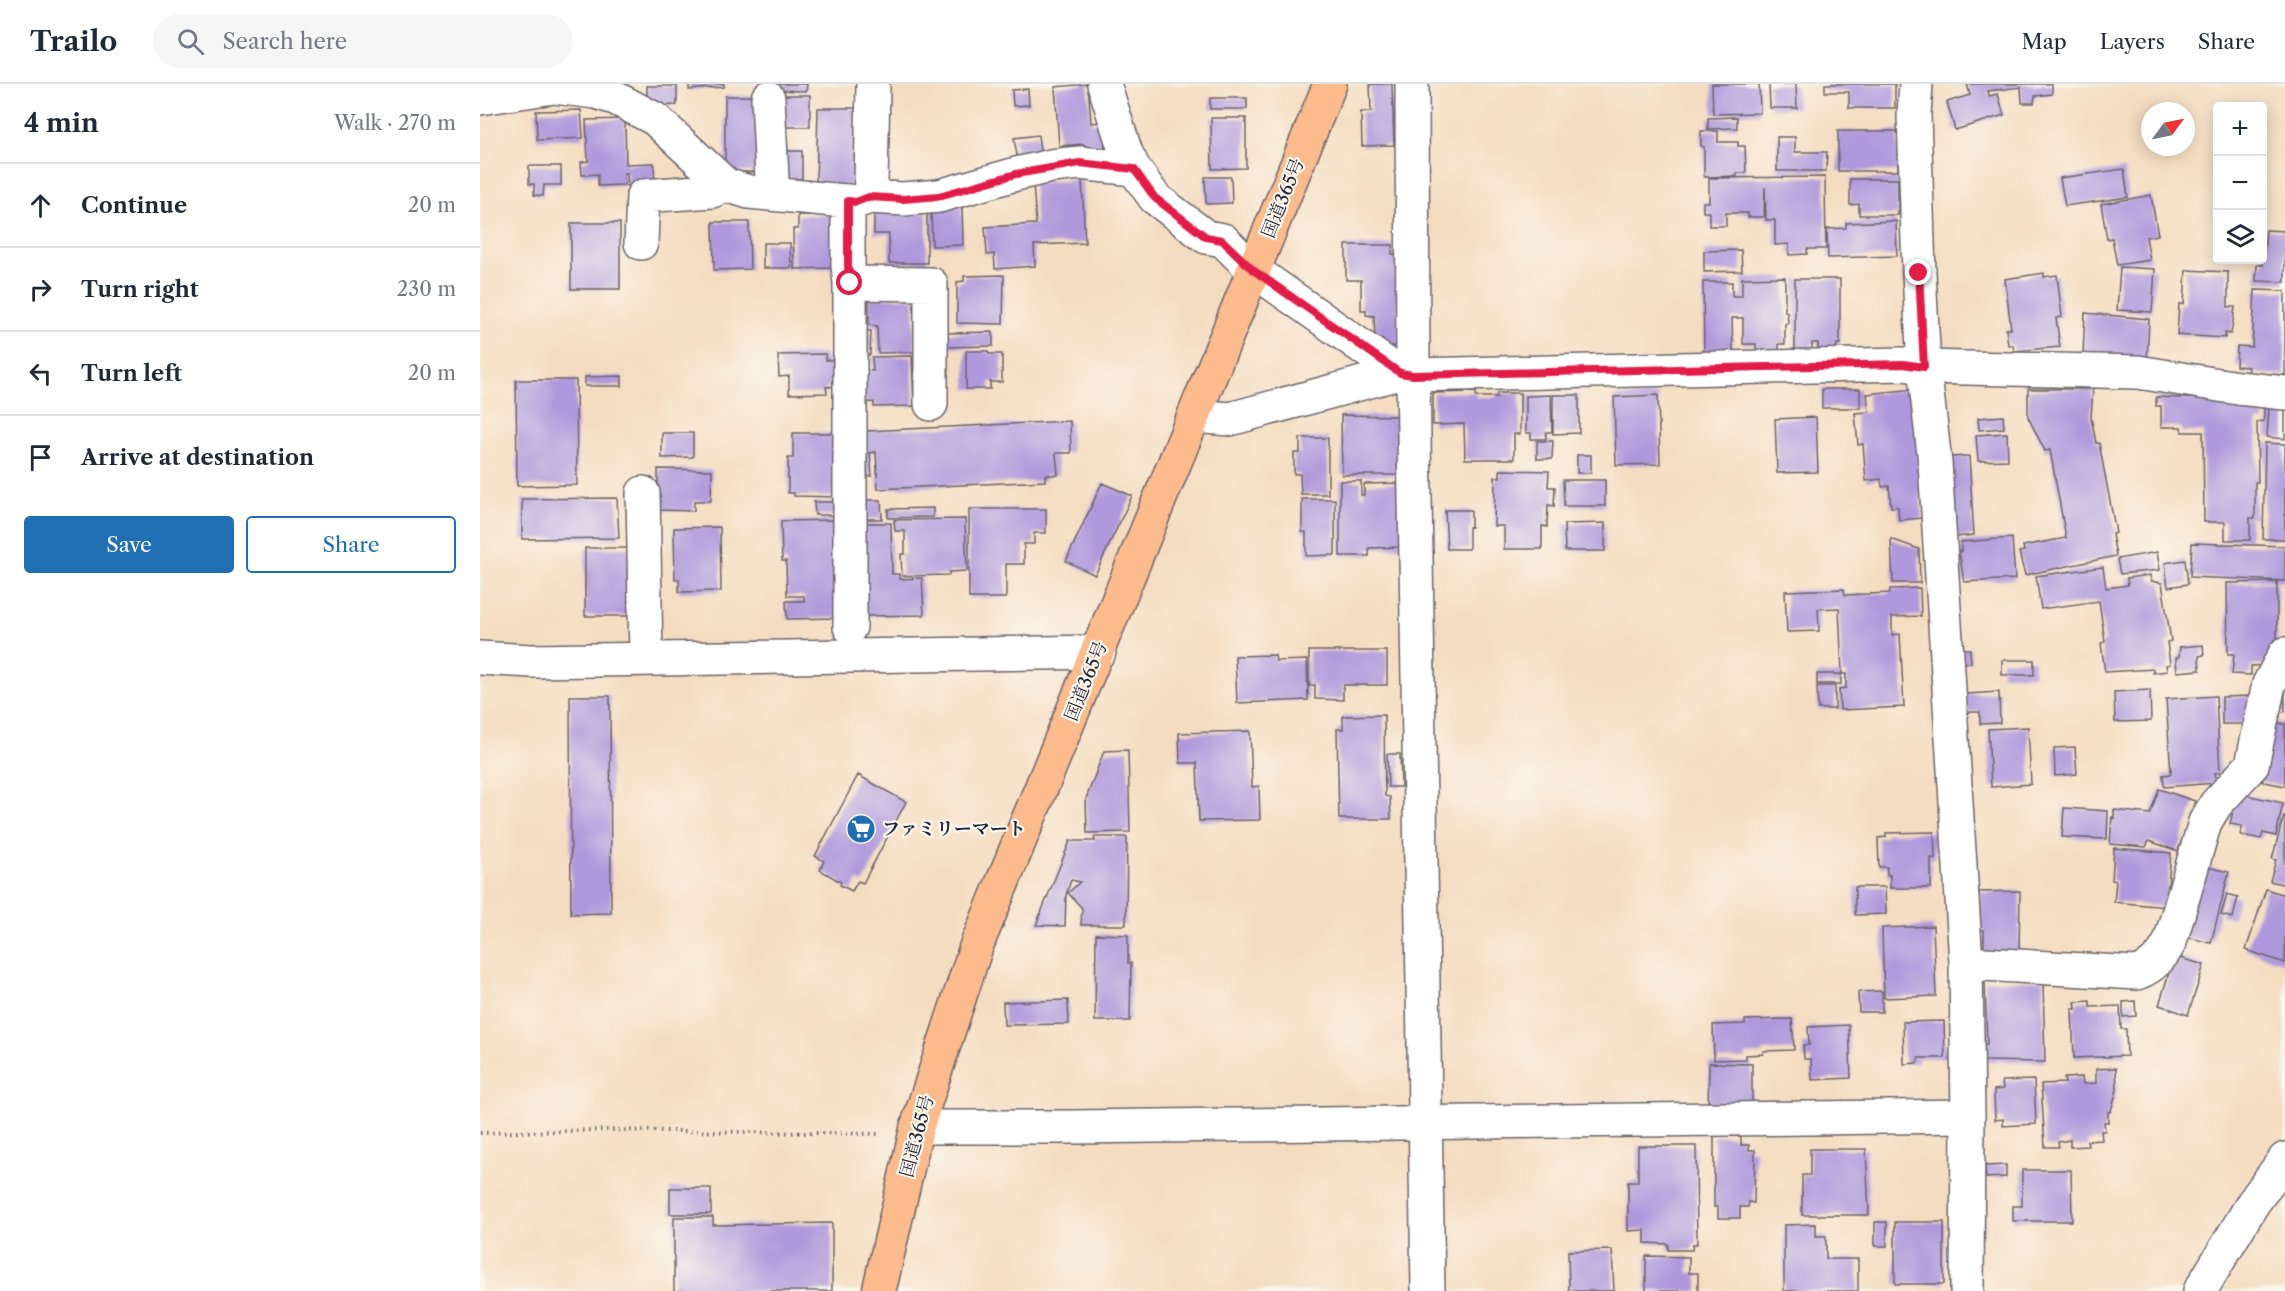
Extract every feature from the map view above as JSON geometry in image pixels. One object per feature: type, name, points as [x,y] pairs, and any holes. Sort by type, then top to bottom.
[{"type":"highway","name":"国道365号","points":[[879,1291],[916,1130],[976,947],[1330,84]]},
{"type":"street","points":[[1104,84],[1126,153],[1134,169],[1155,198],[1206,237],[1222,240],[1253,270],[1406,374]]},
{"type":"street","points":[[1412,84],[1406,374],[1427,1123],[1428,1291]]},
{"type":"street","points":[[1916,84],[1914,116],[1924,367],[1936,474],[1966,963],[1967,1291]]},
{"type":"street","points":[[850,627],[850,283],[848,266],[862,199],[871,183],[873,85]]},
{"type":"street","points":[[480,98],[554,87],[596,92],[615,98],[655,118],[726,185],[749,192],[862,199],[903,199],[939,196],[1016,174],[1080,163],[1134,169]]},
{"type":"street","points":[[768,98],[772,179],[768,193]]},
{"type":"street","points":[[641,243],[643,196],[712,191],[726,185]]},
{"type":"street","points":[[850,283],[931,284],[931,404]]},
{"type":"street","points":[[1194,416],[1230,419],[1406,374],[1891,364],[1924,367],[2138,372],[2285,393]]},
{"type":"street","points":[[643,493],[646,659]]},
{"type":"street","points":[[480,658],[531,661],[1099,651]]},
{"type":"street","points":[[1966,963],[2137,973],[2146,970],[2162,957],[2170,942],[2205,822],[2216,804],[2252,765],[2269,684],[2285,654]]},
{"type":"street","points":[[916,1130],[1968,1116]]},
{"type":"street","points":[[2200,1291],[2253,1203],[2285,1158]]},
{"type":"path","points":[[480,1133],[606,1130],[916,1130]]},
{"type":"building","points":[[689,84],[724,84],[724,87],[689,90]]},
{"type":"building","points":[[774,84],[807,84],[806,91],[774,90]]},
{"type":"building","points":[[1088,84],[1091,123],[1104,122],[1105,148],[1085,149],[1084,144],[1059,146],[1055,87]]},
{"type":"building","points":[[1370,84],[1392,84],[1394,145],[1362,146],[1361,112],[1371,112]]},
{"type":"building","points":[[1712,84],[1759,84],[1760,113],[1713,114]]},
{"type":"building","points":[[1769,84],[1796,84],[1797,108],[1770,108]]},
{"type":"building","points":[[1825,84],[1895,84],[1895,108],[1849,108],[1849,92],[1825,92]]},
{"type":"building","points":[[1967,84],[2052,84],[2052,94],[2035,96],[2034,103],[2022,103],[2021,87],[1988,91],[1989,96],[1998,94],[2004,115],[1955,130],[1947,102],[1970,95]]},
{"type":"building","points":[[647,86],[677,86],[677,105],[647,106]]},
{"type":"building","points":[[1028,89],[1029,105],[1013,106],[1012,90]]},
{"type":"building","points":[[783,95],[810,95],[810,127],[783,127]]},
{"type":"building","points":[[725,96],[755,96],[759,172],[725,172]]},
{"type":"building","points":[[1210,98],[1247,98],[1247,109],[1210,109]]},
{"type":"building","points":[[818,108],[863,108],[861,188],[816,187]]},
{"type":"building","points":[[581,110],[583,138],[537,140],[536,111]]},
{"type":"building","points":[[1737,117],[1737,128],[1708,129],[1708,118]]},
{"type":"building","points":[[1211,118],[1246,118],[1246,168],[1212,169]]},
{"type":"building","points":[[625,119],[626,164],[654,163],[655,188],[628,188],[627,173],[624,173],[625,185],[598,186],[598,174],[582,175],[581,162],[588,161],[586,120]]},
{"type":"building","points":[[1701,131],[1718,131],[1718,142],[1738,142],[1738,146],[1745,146],[1746,173],[1737,173],[1737,176],[1704,177],[1704,147],[1701,146]]},
{"type":"building","points":[[1838,131],[1898,131],[1898,171],[1838,171]]},
{"type":"building","points":[[1038,135],[1041,159],[1018,162],[1014,138]]},
{"type":"building","points":[[1777,137],[1795,137],[1795,152],[1827,152],[1826,171],[1777,171]]},
{"type":"building","points":[[782,151],[802,151],[802,179],[798,179],[798,186],[783,185]]},
{"type":"building","points":[[529,166],[561,166],[561,185],[544,185],[543,196],[534,195],[534,184],[529,184]]},
{"type":"building","points":[[2124,169],[2128,197],[2065,206],[2060,178]]},
{"type":"building","points":[[1205,177],[1231,177],[1232,203],[1206,204]]},
{"type":"building","points":[[1825,177],[1826,249],[1807,249],[1807,254],[1789,255],[1789,244],[1775,245],[1775,220],[1766,220],[1765,187],[1764,217],[1748,217],[1748,213],[1726,213],[1726,226],[1709,226],[1709,212],[1703,212],[1703,202],[1709,202],[1709,178]]},
{"type":"building","points":[[1850,179],[1898,179],[1898,215],[1859,215],[1859,204],[1850,205]]},
{"type":"building","points":[[1082,180],[1085,243],[1034,245],[1035,266],[995,269],[994,254],[987,255],[985,227],[1036,224],[1033,183]]},
{"type":"building","points":[[2151,195],[2158,235],[2146,237],[2150,260],[2117,265],[2112,238],[2107,239],[2101,204]]},
{"type":"building","points":[[962,206],[963,245],[932,246],[931,207]]},
{"type":"building","points":[[874,208],[927,212],[927,263],[889,263],[889,234],[874,234]]},
{"type":"building","points":[[798,215],[833,215],[834,268],[794,269],[793,229],[798,229]]},
{"type":"building","points":[[1896,221],[1897,256],[1828,258],[1827,229],[1846,228],[1846,223]]},
{"type":"building","points":[[713,222],[749,222],[750,269],[714,270]]},
{"type":"building","points":[[571,223],[620,223],[620,289],[571,289]]},
{"type":"building","points":[[2267,230],[2285,231],[2285,282],[2256,281],[2257,265],[2267,264]]},
{"type":"building","points":[[763,243],[790,243],[791,268],[763,268]]},
{"type":"building","points":[[1346,245],[1393,245],[1392,254],[1398,254],[1399,346],[1383,346],[1383,340],[1375,340],[1374,316],[1366,315],[1366,310],[1361,310],[1361,280],[1346,280]]},
{"type":"building","points":[[1741,250],[1742,271],[1704,272],[1704,251]]},
{"type":"building","points":[[2120,267],[2155,269],[2152,312],[2117,310]]},
{"type":"building","points":[[2186,270],[2228,272],[2228,307],[2235,307],[2231,334],[2225,333],[2225,338],[2177,335],[2179,304],[2184,304]]},
{"type":"building","points":[[2044,273],[2044,277],[2057,275],[2062,317],[2056,318],[2060,347],[2014,351],[2013,345],[2008,345],[2006,329],[2011,329],[2005,279]]},
{"type":"building","points":[[1004,275],[1003,324],[957,323],[957,282],[964,281],[964,276]]},
{"type":"building","points":[[1785,277],[1785,312],[1787,312],[1788,323],[1785,324],[1785,344],[1779,344],[1779,353],[1756,353],[1756,344],[1743,344],[1743,318],[1732,318],[1733,353],[1704,353],[1703,282],[1732,282],[1732,296],[1742,296],[1742,278]]},
{"type":"building","points":[[1795,279],[1840,279],[1840,344],[1837,344],[1836,352],[1818,352],[1818,343],[1812,343],[1812,352],[1795,352]]},
{"type":"building","points":[[2255,290],[2285,291],[2285,375],[2248,373],[2249,367],[2236,366],[2237,346],[2252,347]]},
{"type":"building","points":[[869,298],[914,298],[915,352],[878,353],[877,326],[869,325]]},
{"type":"building","points":[[2085,313],[2149,319],[2147,361],[2083,355]]},
{"type":"building","points":[[860,331],[871,331],[870,355],[860,355]]},
{"type":"building","points":[[993,332],[993,346],[945,347],[945,333]]},
{"type":"building","points":[[966,351],[988,351],[989,354],[1002,354],[1002,382],[990,382],[990,389],[966,389]]},
{"type":"building","points":[[825,354],[826,360],[840,360],[841,386],[826,387],[827,393],[789,394],[789,376],[779,377],[778,355]]},
{"type":"building","points":[[912,356],[914,406],[874,407],[874,402],[859,403],[860,370],[873,371],[872,357]]},
{"type":"building","points":[[622,376],[622,386],[585,386],[585,377]]},
{"type":"building","points":[[516,380],[576,380],[577,485],[517,486]]},
{"type":"building","points":[[1822,389],[1860,389],[1860,408],[1822,408]]},
{"type":"building","points":[[1915,389],[1922,518],[1899,520],[1898,507],[1891,507],[1889,486],[1882,487],[1881,479],[1866,481],[1863,444],[1858,445],[1855,413],[1869,412],[1867,394]]},
{"type":"building","points":[[2028,389],[2093,389],[2091,417],[2096,443],[2099,443],[2116,533],[2112,534],[2116,556],[2025,575],[2019,552],[2024,551],[2023,546],[2066,538],[2050,450],[2045,451],[2028,417]]},
{"type":"building","points":[[1476,392],[1476,397],[1497,397],[1497,393],[1520,393],[1520,434],[1514,434],[1514,459],[1465,459],[1464,424],[1433,425],[1433,393]]},
{"type":"building","points":[[1551,395],[1552,432],[1546,432],[1546,439],[1531,439],[1531,433],[1526,433],[1526,396]]},
{"type":"building","points":[[1553,395],[1579,395],[1579,433],[1553,434]]},
{"type":"building","points":[[1658,395],[1660,464],[1616,465],[1614,397]]},
{"type":"building","points":[[2156,397],[2264,403],[2264,421],[2257,422],[2258,482],[2255,482],[2255,518],[2250,518],[2250,540],[2225,540],[2225,522],[2204,522],[2203,432],[2182,432],[2181,427],[2161,427],[2161,406],[2156,406]]},
{"type":"building","points":[[2269,408],[2285,409],[2285,439],[2267,437]]},
{"type":"building","points":[[1341,415],[1398,416],[1398,475],[1342,475]]},
{"type":"building","points":[[2003,416],[2004,428],[1979,430],[1978,418]]},
{"type":"building","points":[[1816,417],[1818,472],[1777,473],[1775,419]]},
{"type":"building","points":[[1070,421],[1071,453],[1056,453],[1058,475],[1045,475],[1045,481],[878,489],[876,452],[870,453],[872,476],[859,476],[858,453],[867,453],[866,431]]},
{"type":"building","points":[[662,433],[693,433],[693,457],[662,458]]},
{"type":"building","points":[[793,433],[838,433],[838,497],[794,496],[794,493],[788,493],[788,458],[793,458]]},
{"type":"building","points":[[2007,433],[2008,460],[1978,461],[1976,435]]},
{"type":"building","points":[[1300,438],[1328,438],[1328,494],[1301,494],[1300,474],[1294,474],[1294,453],[1300,453]]},
{"type":"building","points":[[1537,441],[1553,441],[1552,459],[1537,459]]},
{"type":"building","points":[[2265,443],[2285,444],[2285,539],[2263,539]]},
{"type":"building","points":[[1577,455],[1591,455],[1591,473],[1577,473]]},
{"type":"building","points":[[1969,456],[1974,535],[1956,537],[1951,457]]},
{"type":"building","points":[[658,469],[712,470],[711,501],[694,501],[694,511],[658,510]]},
{"type":"building","points":[[1500,470],[1549,471],[1548,487],[1555,487],[1554,506],[1548,505],[1547,527],[1542,526],[1542,549],[1504,549],[1504,526],[1494,526],[1495,477],[1500,477]]},
{"type":"building","points":[[1563,480],[1605,480],[1605,506],[1564,506]]},
{"type":"building","points":[[1340,481],[1361,481],[1361,495],[1364,495],[1364,484],[1404,483],[1403,547],[1369,548],[1369,556],[1340,556]]},
{"type":"building","points":[[1102,483],[1132,496],[1095,575],[1066,561]]},
{"type":"building","points":[[617,498],[619,538],[522,539],[522,499]]},
{"type":"building","points":[[1302,499],[1335,499],[1335,555],[1306,556],[1306,532],[1302,532]]},
{"type":"building","points":[[862,500],[881,500],[882,519],[862,519]]},
{"type":"building","points":[[814,502],[842,502],[842,515],[815,515]]},
{"type":"building","points":[[933,508],[933,517],[888,518],[888,509]]},
{"type":"building","points":[[969,509],[1046,509],[1046,533],[1034,533],[1034,544],[1024,544],[1024,564],[1006,564],[1006,598],[969,598]]},
{"type":"building","points":[[1445,510],[1471,510],[1469,549],[1447,549]]},
{"type":"building","points":[[965,519],[967,571],[949,572],[949,575],[902,576],[901,554],[905,554],[905,531],[895,531],[894,520]]},
{"type":"building","points":[[835,520],[838,618],[787,619],[786,601],[804,601],[804,596],[787,596],[786,561],[782,561],[781,521]]},
{"type":"building","points":[[859,523],[891,523],[892,574],[899,574],[899,579],[922,578],[924,615],[864,616]]},
{"type":"building","points":[[1605,523],[1605,551],[1565,551],[1564,524]]},
{"type":"building","points":[[720,527],[721,591],[679,592],[679,579],[675,579],[674,528]]},
{"type":"building","points":[[2012,538],[2015,579],[1964,582],[1959,551],[1961,551],[1961,542]]},
{"type":"building","points":[[1891,539],[1919,549],[1920,583],[1893,583]]},
{"type":"building","points":[[2192,543],[2285,546],[2285,581],[2190,577]]},
{"type":"building","points":[[585,548],[633,548],[633,616],[585,616]]},
{"type":"building","points":[[2157,552],[2160,570],[2120,574],[2117,559]]},
{"type":"building","points":[[2185,560],[2188,584],[2168,587],[2165,563]]},
{"type":"building","points":[[2103,567],[2106,588],[2128,585],[2127,578],[2150,575],[2151,581],[2162,583],[2171,641],[2167,642],[2170,664],[2166,665],[2167,671],[2153,673],[2153,669],[2105,672],[2101,643],[2105,642],[2099,601],[2041,609],[2036,576]]},
{"type":"building","points":[[2277,582],[2277,653],[2270,665],[2251,666],[2251,675],[2232,674],[2234,654],[2228,654],[2227,583]]},
{"type":"building","points":[[1920,588],[1921,616],[1892,617],[1892,635],[1900,634],[1904,707],[1840,710],[1839,689],[1846,688],[1846,674],[1842,674],[1839,608],[1818,609],[1819,631],[1787,632],[1785,591],[1844,589],[1845,595],[1890,593],[1890,589]]},
{"type":"building","points":[[2203,645],[2204,655],[2199,656],[2200,670],[2177,672],[2176,658],[2179,657],[2180,647]]},
{"type":"building","points":[[1961,649],[1970,649],[1971,663],[1962,663]]},
{"type":"building","points":[[1309,651],[1387,651],[1387,685],[1343,685],[1343,700],[1315,699],[1315,685],[1309,686]]},
{"type":"building","points":[[1275,655],[1276,661],[1307,660],[1308,700],[1237,703],[1235,656]]},
{"type":"building","points":[[2002,660],[2034,660],[2034,675],[2002,675]]},
{"type":"building","points":[[1817,674],[1841,674],[1841,684],[1817,684]]},
{"type":"building","points":[[2285,678],[2285,712],[2277,711]]},
{"type":"building","points":[[1817,686],[1835,686],[1835,709],[1818,709]]},
{"type":"building","points":[[2150,690],[2151,721],[2115,722],[2114,692]]},
{"type":"building","points":[[1999,692],[2000,723],[1980,724],[1980,712],[1967,712],[1966,694]]},
{"type":"building","points":[[570,696],[610,696],[611,913],[571,914]]},
{"type":"building","points":[[2216,696],[2220,772],[2215,773],[2216,783],[2164,787],[2163,775],[2171,774],[2166,699]]},
{"type":"building","points":[[2250,696],[2250,724],[2222,724],[2222,697]]},
{"type":"building","points":[[1384,715],[1385,796],[1390,797],[1391,819],[1339,819],[1337,729],[1343,729],[1343,716]]},
{"type":"building","points":[[2271,722],[2285,724],[2285,786],[2259,781]]},
{"type":"building","points":[[2028,727],[2031,784],[1991,787],[1988,729]]},
{"type":"building","points":[[1250,731],[1252,787],[1259,786],[1260,820],[1199,821],[1197,763],[1180,763],[1179,733]]},
{"type":"building","points":[[2075,747],[2077,774],[2055,776],[2054,748]]},
{"type":"building","points":[[1128,750],[1130,832],[1087,833],[1086,799],[1104,751]]},
{"type":"building","points":[[1387,754],[1400,754],[1401,787],[1388,787]]},
{"type":"building","name":"ファミリーマート","points":[[858,775],[906,802],[863,883],[858,881],[852,891],[820,870],[824,861],[815,856]]},
{"type":"building","points":[[2159,789],[2195,801],[2178,851],[2149,841],[2146,847],[2110,844],[2114,810],[2150,814]]},
{"type":"building","points":[[2237,793],[2283,803],[2276,836],[2263,833],[2261,839],[2241,835],[2242,826],[2230,824]]},
{"type":"building","points":[[2064,808],[2108,811],[2107,839],[2062,837]]},
{"type":"building","points":[[2284,816],[2285,885],[2270,881],[2276,860],[2272,859]]},
{"type":"building","points":[[1934,832],[1935,859],[1931,858],[1931,888],[1890,888],[1890,875],[1887,875],[1887,867],[1879,867],[1878,838],[1886,837],[1886,833]]},
{"type":"building","points":[[1094,837],[1127,837],[1126,925],[1081,925],[1082,908],[1068,893],[1080,882],[1071,880],[1066,895],[1065,926],[1036,925],[1070,841],[1095,841]]},
{"type":"building","points":[[2114,848],[2171,853],[2166,907],[2114,902],[2116,881],[2112,880]]},
{"type":"building","points":[[2199,865],[2229,872],[2211,943],[2185,937]]},
{"type":"building","points":[[1855,887],[1885,887],[1886,914],[1855,915]]},
{"type":"building","points":[[2266,889],[2285,895],[2285,963],[2246,950]]},
{"type":"building","points":[[2020,891],[2019,952],[1984,952],[1984,930],[1980,930],[1979,892]]},
{"type":"building","points":[[2227,894],[2238,897],[2233,918],[2221,915]]},
{"type":"building","points":[[1933,926],[1936,996],[1884,998],[1882,928]]},
{"type":"building","points":[[1096,934],[1128,935],[1128,963],[1131,963],[1130,1021],[1095,1021]]},
{"type":"building","points":[[2174,956],[2204,965],[2188,1015],[2159,1005]]},
{"type":"building","points":[[2043,980],[2045,1062],[1984,1061],[1983,1045],[1987,1044],[1985,981]]},
{"type":"building","points":[[1882,991],[1882,1012],[1859,1012],[1858,992]]},
{"type":"building","points":[[1068,1000],[1069,1024],[1004,1025],[1003,1002]]},
{"type":"building","points":[[2090,1001],[2090,1007],[2120,1006],[2121,1029],[2126,1029],[2127,1056],[2074,1058],[2072,1009],[2076,1009],[2075,1002]]},
{"type":"building","points":[[2135,1001],[2136,1016],[2123,1017],[2123,1002]]},
{"type":"building","points":[[1792,1019],[1794,1050],[1763,1051],[1763,1054],[1746,1055],[1746,1059],[1714,1060],[1713,1025],[1745,1024],[1745,1020]]},
{"type":"building","points":[[1944,1021],[1945,1058],[1918,1058],[1918,1063],[1904,1064],[1903,1022]]},
{"type":"building","points":[[1849,1025],[1851,1078],[1812,1080],[1811,1059],[1804,1059],[1803,1045],[1809,1045],[1808,1027]]},
{"type":"building","points":[[1709,1063],[1752,1064],[1752,1107],[1708,1107]]},
{"type":"building","points":[[2116,1068],[2117,1090],[2111,1111],[2108,1112],[2108,1122],[2104,1122],[2105,1131],[2101,1131],[2102,1140],[2087,1141],[2088,1146],[2070,1147],[2070,1140],[2058,1142],[2059,1147],[2045,1147],[2041,1084],[2065,1083],[2064,1078],[2082,1077],[2083,1084],[2096,1083],[2096,1069]]},
{"type":"building","points":[[2034,1080],[2036,1124],[2003,1126],[2003,1119],[1995,1120],[1994,1090],[2003,1089],[2002,1081]]},
{"type":"building","points":[[1714,1136],[1741,1136],[1741,1145],[1749,1145],[1749,1150],[1755,1150],[1754,1203],[1749,1202],[1748,1207],[1740,1207],[1740,1218],[1718,1218],[1718,1207],[1714,1207]]},
{"type":"building","points":[[1638,1146],[1696,1146],[1697,1244],[1693,1244],[1692,1250],[1668,1250],[1668,1244],[1645,1243],[1645,1230],[1628,1231],[1628,1182],[1638,1182]]},
{"type":"building","points":[[1810,1149],[1866,1149],[1869,1215],[1802,1215],[1802,1175],[1810,1175]]},
{"type":"building","points":[[2006,1165],[2006,1177],[1986,1178],[1985,1166]]},
{"type":"building","points":[[2022,1170],[2071,1170],[2072,1221],[2013,1221],[2013,1206],[2022,1206]]},
{"type":"building","points":[[670,1188],[711,1188],[711,1214],[670,1214]]},
{"type":"building","points":[[674,1217],[713,1217],[713,1225],[832,1223],[832,1291],[674,1291]]},
{"type":"building","points":[[1875,1222],[1887,1222],[1887,1246],[1875,1246]]},
{"type":"building","points":[[1895,1222],[1944,1222],[1944,1284],[1895,1284]]},
{"type":"building","points":[[1816,1224],[1816,1236],[1826,1236],[1826,1259],[1858,1259],[1858,1291],[1784,1291],[1784,1225]]},
{"type":"building","points":[[1612,1250],[1614,1291],[1569,1291],[1568,1251]]},
{"type":"building","points":[[1646,1256],[1689,1257],[1689,1273],[1698,1273],[1698,1291],[1646,1291]]},
{"type":"place","name":"ファミリーマート","points":[[861,829]]},
{"type":"route","points":[[850,283],[848,201],[856,202],[869,197],[903,199],[939,196],[1016,174],[1051,166],[1080,163],[1134,169],[1155,198],[1206,237],[1222,240],[1253,270],[1400,373],[1413,375],[1903,364],[1924,367],[1919,273]]}]
